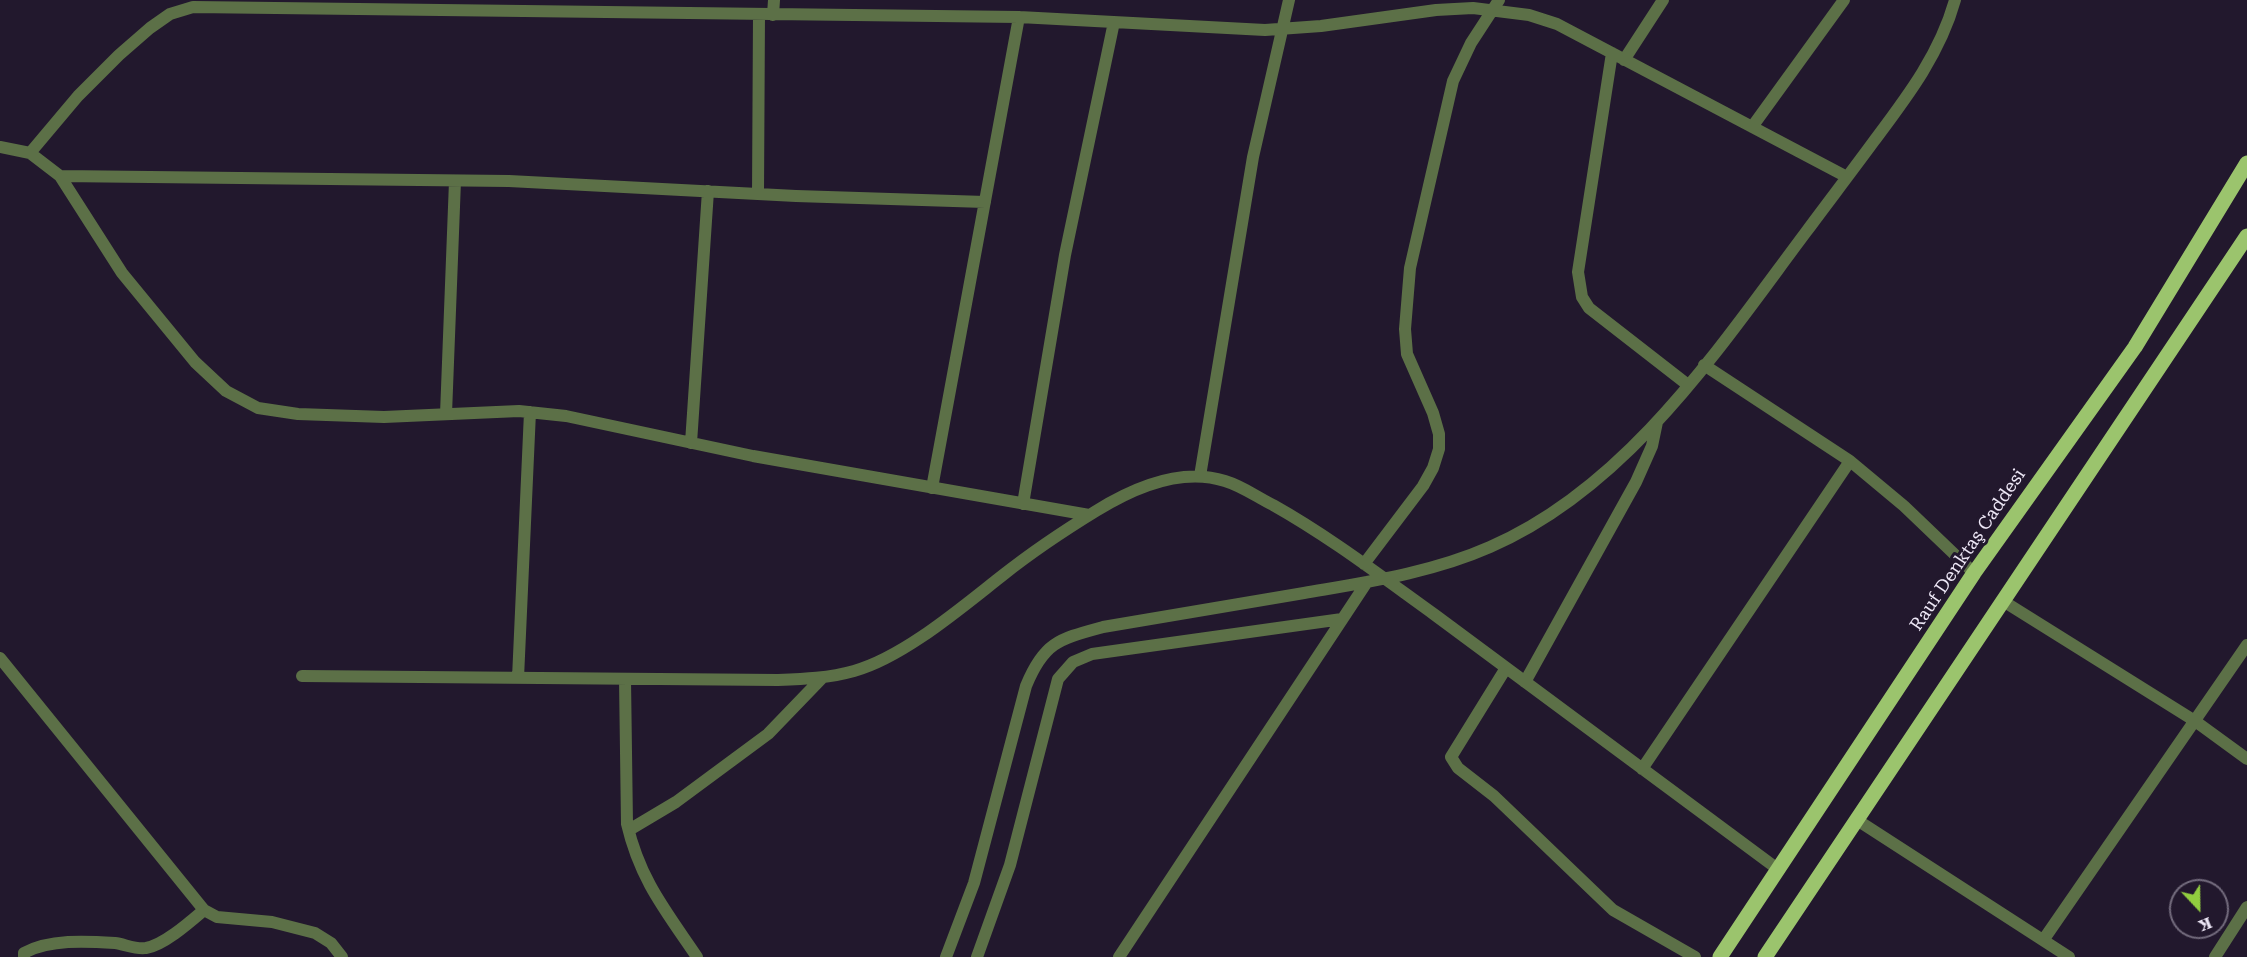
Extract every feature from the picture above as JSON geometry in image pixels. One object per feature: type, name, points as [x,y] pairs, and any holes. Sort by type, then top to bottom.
[{"type":"main road","name":"Rauf Denktaş Caddesi","points":[[1720,957],[1974,573],[2129,355],[2247,163]]},
{"type":"main road","points":[[1766,957],[2247,236]]},
{"type":"street","points":[[773,15],[774,0]]},
{"type":"street","points":[[1200,476],[1253,157],[1290,0]]},
{"type":"street","points":[[1624,60],[1663,0]]},
{"type":"street","points":[[1752,127],[1844,0]]},
{"type":"street","points":[[946,957],[983,853],[1026,686],[1035,664],[1051,645],[1070,636],[1103,627],[1419,572],[1490,547],[1537,522],[1595,481],[1642,438],[1688,385],[1847,177],[1927,67],[1943,37],[1955,0]]},
{"type":"street","points":[[1364,564],[1423,486],[1440,449],[1439,434],[1432,412],[1407,354],[1405,329],[1410,268],[1453,81],[1471,43],[1495,5]]},
{"type":"street","points":[[30,153],[78,96],[119,55],[170,14],[193,7],[1019,17],[1264,30],[1321,26],[1436,9],[1495,5],[1557,24],[1847,177]]},
{"type":"street","points":[[758,194],[759,14]]},
{"type":"street","points":[[932,488],[1019,17]]},
{"type":"street","points":[[1023,504],[1065,255],[1114,22]]},
{"type":"street","points":[[1612,53],[1578,272],[1579,285],[1582,297],[1599,317],[1688,385]]},
{"type":"street","points":[[0,147],[30,153],[60,176],[123,273],[195,362],[226,391],[258,408],[298,414],[384,417],[531,412],[566,416],[765,458],[1089,515]]},
{"type":"street","points":[[60,176],[509,181],[758,194],[985,202]]},
{"type":"street","points":[[446,414],[455,181]]},
{"type":"street","points":[[691,443],[708,191]]},
{"type":"street","points":[[1704,365],[1850,460],[1904,506],[1974,573]]},
{"type":"street","points":[[518,678],[531,412]]},
{"type":"street","points":[[1525,682],[1636,482],[1652,446],[1658,419]]},
{"type":"street","points":[[1642,769],[1850,460]]},
{"type":"street","points":[[302,676],[778,680],[822,678],[856,671],[890,656],[968,604],[1005,574],[1089,515],[1117,498],[1149,485],[1177,478],[1200,476],[1226,481],[1308,525],[1385,579],[1779,870]]},
{"type":"street","points":[[1119,957],[1367,582]]},
{"type":"street","points":[[2003,601],[2195,721],[2247,759]]},
{"type":"street","points":[[977,957],[1010,866],[1058,679],[1073,662],[1092,654],[1342,619]]},
{"type":"street","points":[[2044,939],[2247,645]]},
{"type":"street","points":[[0,658],[204,910],[217,917],[272,922],[315,933],[331,943],[342,957]]},
{"type":"street","points":[[1506,668],[1451,757],[1458,768],[1494,796],[1613,910],[1695,957]]},
{"type":"street","points":[[629,830],[676,802],[768,734],[822,678]]},
{"type":"street","points":[[625,679],[629,830],[633,847],[649,886],[697,957]]},
{"type":"street","points":[[1857,820],[2069,957]]},
{"type":"street","points":[[2215,957],[2247,907]]},
{"type":"street","points":[[24,957],[24,953],[35,947],[62,943],[115,943],[146,953],[204,910]]}]
